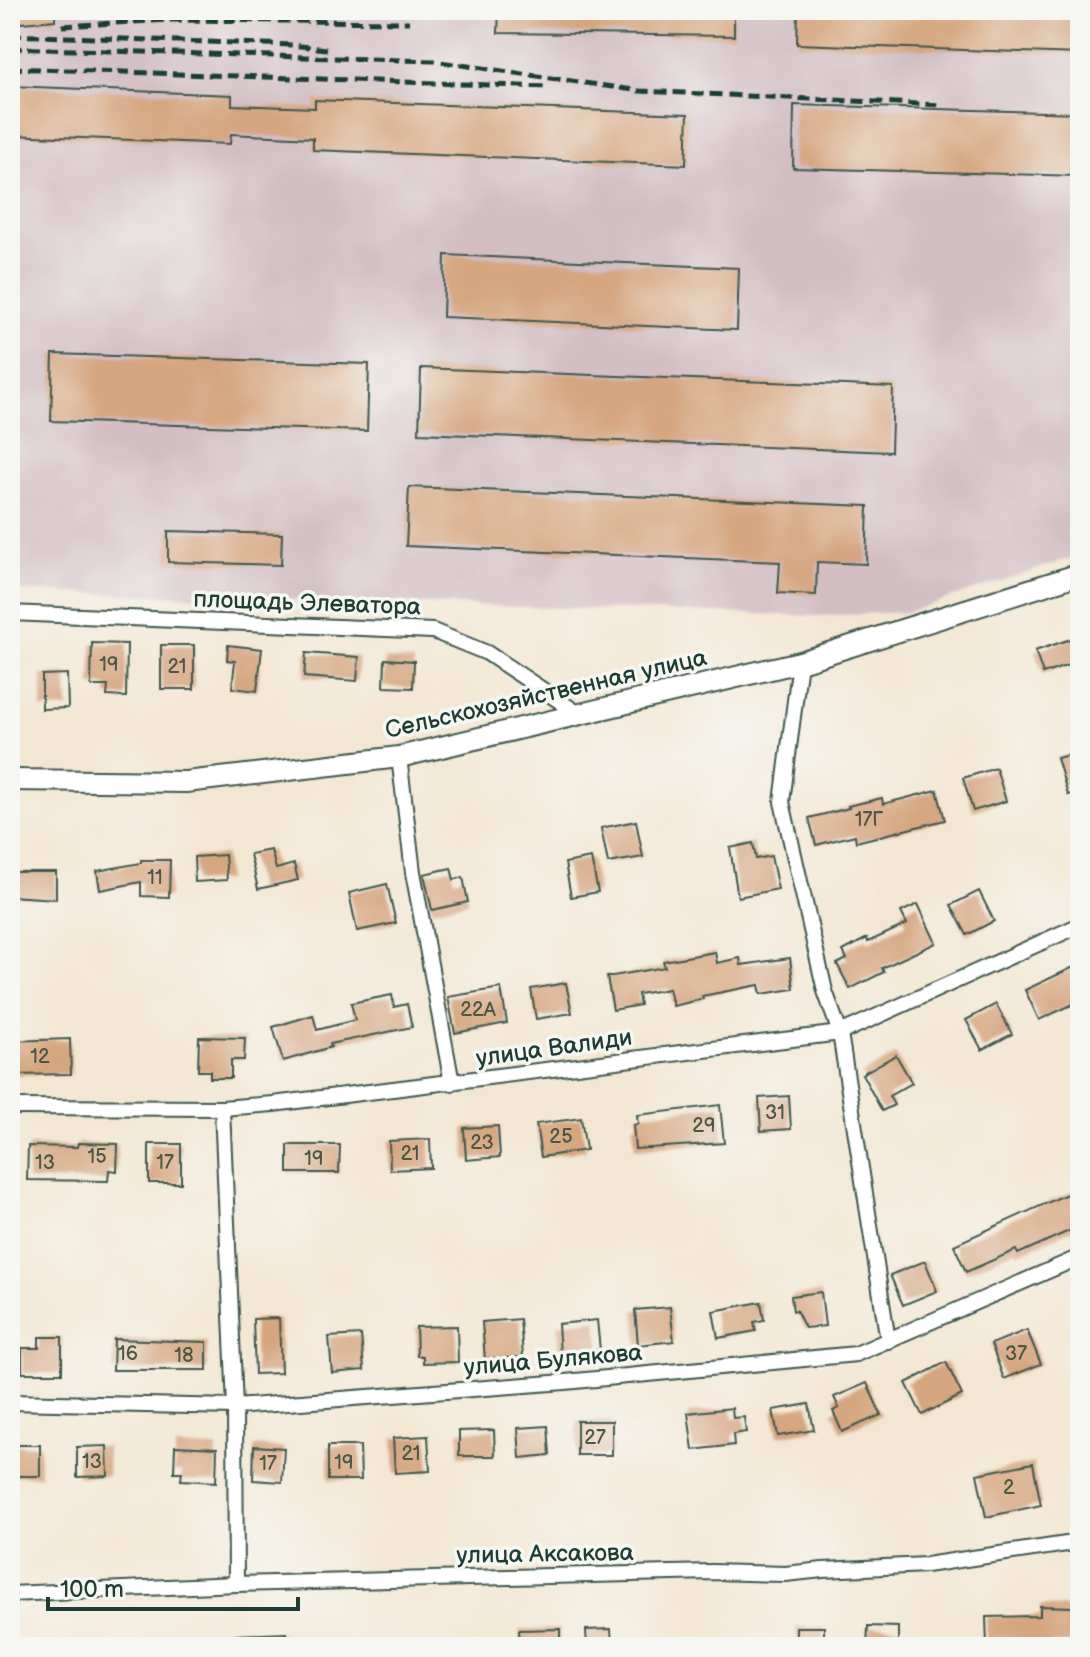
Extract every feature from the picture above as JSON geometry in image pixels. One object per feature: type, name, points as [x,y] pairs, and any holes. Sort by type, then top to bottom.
[{"type":"main road","name":"Сельскохозяйственная улица","points":[[10,780],[186,782],[399,757],[800,662],[1080,574]]},
{"type":"street","name":"площадь Элеватора","points":[[10,613],[433,631],[487,653],[579,714]]},
{"type":"street","points":[[800,662],[782,802],[825,991],[840,1033],[888,1341]]},
{"type":"street","points":[[399,757],[413,872],[452,1083]]},
{"type":"street","name":"улица Валиди","points":[[10,1107],[222,1108],[452,1083],[840,1033],[1080,925]]},
{"type":"street","points":[[222,1108],[235,1407],[236,1584]]},
{"type":"street","name":"улица Булякова","points":[[10,1402],[235,1407],[565,1382],[856,1354],[1080,1257]]},
{"type":"street","name":"улица Аксакова","points":[[10,1594],[236,1584],[712,1572],[785,1574],[926,1565],[1080,1542]]},
{"type":"shaded area","points":[[10,10],[1080,10],[1080,555],[907,612],[818,616],[10,591]]},
{"type":"building","points":[[10,10],[55,10],[55,20],[10,24]]},
{"type":"building","points":[[499,10],[734,10],[734,36],[498,33]]},
{"type":"building","points":[[798,10],[1080,10],[1080,54],[797,44]]},
{"type":"building","points":[[10,86],[232,95],[232,105],[315,108],[315,100],[688,114],[686,165],[313,150],[313,138],[231,134],[230,144],[10,135]]},
{"type":"building","points":[[794,105],[1080,113],[1080,176],[793,168]]},
{"type":"building","points":[[445,255],[739,268],[737,330],[443,317]]},
{"type":"building","points":[[53,354],[369,364],[367,431],[51,421]]},
{"type":"building","points":[[421,368],[893,387],[891,452],[419,433]]},
{"type":"building","points":[[409,487],[868,506],[866,564],[817,562],[816,595],[778,593],[780,562],[406,546]]},
{"type":"building","points":[[168,531],[282,534],[281,565],[168,562]]},
{"type":"building","points":[[1080,636],[1080,661],[1043,674],[1035,651]]},
{"type":"building","points":[[92,643],[127,644],[126,697],[107,696],[108,686],[91,686]]},
{"type":"building","points":[[161,645],[194,645],[194,689],[161,689]]},
{"type":"building","points":[[228,645],[262,649],[257,691],[232,688],[235,661],[227,660]]},
{"type":"building","points":[[306,653],[359,657],[357,681],[304,677]]},
{"type":"building","points":[[385,659],[414,661],[413,688],[384,687]]},
{"type":"building","points":[[67,674],[68,708],[42,709],[42,675]]},
{"type":"building","points":[[1080,752],[1080,792],[1068,795],[1057,758]]},
{"type":"building","points":[[996,768],[1006,801],[973,811],[963,778]]},
{"type":"building","points":[[937,790],[945,820],[856,842],[855,835],[816,845],[809,818],[882,798],[883,804]]},
{"type":"building","points":[[636,821],[643,857],[608,863],[601,828]]},
{"type":"building","points":[[753,843],[756,859],[771,856],[778,889],[738,897],[730,848]]},
{"type":"building","points":[[271,850],[276,869],[294,864],[298,880],[258,889],[250,854]]},
{"type":"building","points":[[225,855],[227,880],[195,882],[194,857]]},
{"type":"building","points":[[591,858],[598,892],[571,897],[565,863]]},
{"type":"building","points":[[141,860],[170,860],[169,897],[141,896],[141,882],[100,890],[97,871],[141,863]]},
{"type":"building","points":[[451,868],[454,880],[463,877],[468,902],[432,910],[424,874]]},
{"type":"building","points":[[10,872],[56,872],[56,899],[10,896]]},
{"type":"building","points":[[387,884],[396,923],[357,931],[349,893]]},
{"type":"building","points":[[979,891],[994,921],[967,935],[951,905]]},
{"type":"building","points":[[918,904],[936,943],[882,968],[884,972],[850,989],[837,964],[847,959],[843,951],[867,938],[868,942],[907,924],[901,912]]},
{"type":"building","points":[[715,952],[717,963],[740,958],[741,965],[790,958],[794,989],[761,994],[759,985],[702,996],[703,999],[673,1006],[669,989],[638,994],[640,1005],[613,1010],[607,977],[665,967],[663,961]]},
{"type":"building","points":[[1080,964],[1080,1001],[1039,1020],[1025,990]]},
{"type":"building","points":[[566,983],[572,1013],[536,1019],[531,989]]},
{"type":"building","points":[[501,988],[507,1023],[455,1033],[448,997]]},
{"type":"building","points":[[392,995],[394,1007],[407,1004],[412,1027],[330,1044],[331,1047],[283,1061],[273,1027],[313,1015],[317,1030],[355,1020],[351,1003]]},
{"type":"building","points":[[996,1004],[1012,1034],[982,1050],[966,1020]]},
{"type":"building","points":[[199,1037],[245,1038],[244,1060],[231,1060],[231,1078],[210,1078],[210,1071],[198,1071]]},
{"type":"building","points":[[70,1039],[71,1074],[10,1075],[10,1041]]},
{"type":"building","points":[[896,1055],[912,1083],[889,1096],[894,1105],[882,1111],[862,1074]]},
{"type":"building","points":[[789,1096],[791,1129],[761,1131],[759,1098]]},
{"type":"building","points":[[720,1105],[724,1143],[635,1149],[633,1125],[638,1124],[637,1115]]},
{"type":"building","points":[[581,1118],[586,1150],[541,1157],[536,1124]]},
{"type":"building","points":[[498,1126],[500,1157],[466,1160],[464,1128]]},
{"type":"building","points":[[430,1139],[431,1168],[390,1170],[389,1141]]},
{"type":"building","points":[[78,1143],[118,1144],[117,1171],[109,1170],[108,1181],[27,1180],[28,1146],[77,1147]]},
{"type":"building","points":[[149,1144],[181,1144],[181,1183],[149,1183]]},
{"type":"building","points":[[288,1145],[340,1145],[339,1173],[288,1173]]},
{"type":"building","points":[[1080,1188],[1080,1226],[1018,1254],[1016,1250],[966,1272],[954,1245]]},
{"type":"building","points":[[925,1261],[937,1291],[903,1305],[890,1275]]},
{"type":"building","points":[[821,1292],[825,1326],[805,1328],[796,1310],[793,1311],[791,1296]]},
{"type":"building","points":[[761,1302],[764,1320],[754,1322],[756,1331],[718,1338],[713,1311]]},
{"type":"building","points":[[670,1307],[674,1341],[638,1345],[635,1310]]},
{"type":"building","points":[[279,1318],[281,1373],[255,1374],[253,1319]]},
{"type":"building","points":[[520,1319],[523,1357],[485,1359],[482,1322]]},
{"type":"building","points":[[597,1320],[600,1350],[560,1354],[558,1324]]},
{"type":"building","points":[[457,1326],[458,1362],[423,1363],[423,1356],[417,1356],[416,1327]]},
{"type":"building","points":[[1027,1330],[1041,1364],[1004,1379],[991,1344]]},
{"type":"building","points":[[361,1335],[364,1370],[332,1373],[329,1337]]},
{"type":"building","points":[[39,1337],[62,1337],[62,1373],[22,1373],[22,1348],[39,1348]]},
{"type":"building","points":[[114,1339],[207,1342],[207,1370],[113,1370]]},
{"type":"building","points":[[946,1362],[962,1395],[922,1415],[906,1383]]},
{"type":"building","points":[[867,1383],[881,1415],[842,1432],[833,1411],[839,1408],[834,1397]]},
{"type":"building","points":[[809,1404],[814,1430],[778,1436],[773,1410]]},
{"type":"building","points":[[732,1408],[733,1418],[744,1417],[746,1432],[733,1434],[734,1445],[693,1450],[688,1413]]},
{"type":"building","points":[[577,1421],[612,1421],[612,1455],[577,1455]]},
{"type":"building","points":[[548,1426],[550,1455],[520,1458],[518,1428]]},
{"type":"building","points":[[494,1430],[495,1456],[459,1456],[459,1431]]},
{"type":"building","points":[[428,1436],[430,1471],[395,1473],[393,1438]]},
{"type":"building","points":[[10,1445],[40,1445],[40,1476],[10,1476]]},
{"type":"building","points":[[107,1446],[108,1476],[77,1477],[77,1447]]},
{"type":"building","points":[[175,1446],[217,1448],[216,1482],[181,1480],[182,1472],[174,1472]]},
{"type":"building","points":[[254,1446],[284,1448],[282,1482],[253,1480]]},
{"type":"building","points":[[328,1446],[360,1446],[361,1480],[328,1480]]},
{"type":"building","points":[[1033,1463],[1041,1505],[986,1517],[977,1474]]},
{"type":"building","points":[[1040,1606],[1073,1607],[1073,1644],[987,1647],[986,1617],[1040,1616]]},
{"type":"building","points":[[868,1626],[898,1627],[898,1647],[867,1647]]},
{"type":"building","points":[[796,1627],[824,1627],[824,1647],[796,1647]]},
{"type":"building","points":[[560,1629],[560,1647],[520,1647],[519,1630]]},
{"type":"building","points":[[611,1629],[612,1647],[587,1647],[586,1630]]},
{"type":"building","points":[[286,1633],[286,1647],[211,1647],[211,1636]]},
{"type":"railway","points":[[62,26],[168,20],[409,22]]},
{"type":"railway","points":[[10,35],[292,45],[327,49]]},
{"type":"railway","points":[[10,48],[434,61],[640,91],[941,105]]},
{"type":"railway","points":[[10,68],[548,87]]}]
